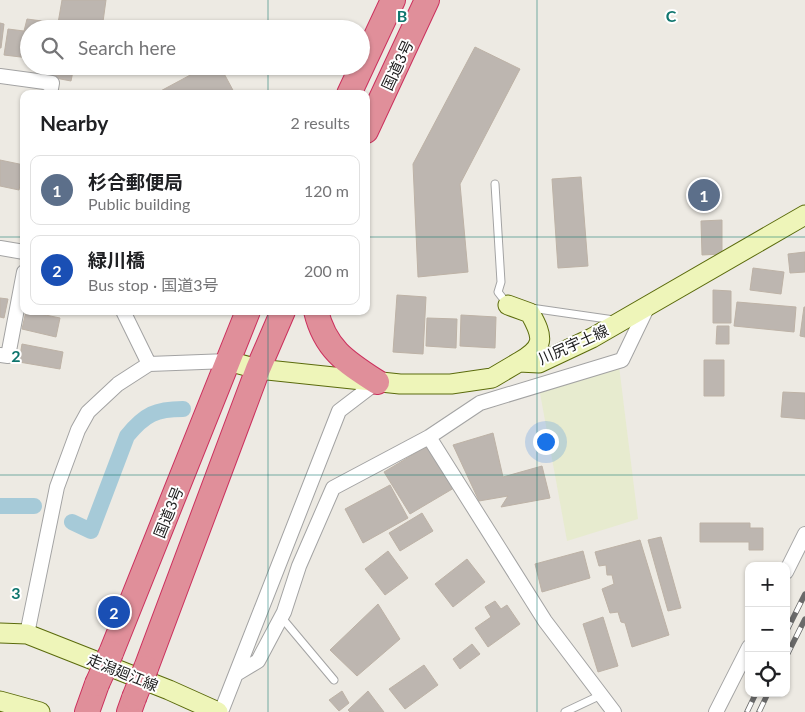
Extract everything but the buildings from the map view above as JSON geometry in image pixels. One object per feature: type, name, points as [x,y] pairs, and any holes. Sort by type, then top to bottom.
[{"type":"highway","name":"国道3号","points":[[370,48],[392,0]]},
{"type":"highway","name":"国道3号","points":[[370,122],[427,0]]},
{"type":"highway","name":"国道3号","points":[[351,90],[358,75]]},
{"type":"highway","name":"国道3号","points":[[87,712],[246,315]]},
{"type":"highway","points":[[132,705],[258,369],[281,315]]},
{"type":"highway","points":[[317,315],[323,336],[334,350],[377,382]]},
{"type":"main road","name":"川尻宇土線","points":[[228,361],[258,369],[377,382],[451,384],[492,378],[519,362],[539,363],[592,338],[805,216]]},
{"type":"main road","points":[[508,305],[530,313],[540,332],[539,346],[535,353],[519,362]]},
{"type":"main road","name":"走潟廻江線","points":[[0,633],[27,634],[220,712]]},
{"type":"main road","points":[[0,701],[40,712]]},
{"type":"street","points":[[0,76],[52,84],[51,90]]},
{"type":"street","points":[[0,248],[20,251]]},
{"type":"street","points":[[0,355],[8,356],[20,293]]},
{"type":"street","points":[[238,673],[258,661],[282,618],[299,566],[333,488],[429,436],[480,403],[547,381],[622,360],[648,306]]},
{"type":"street","points":[[126,315],[149,364]]},
{"type":"street","points":[[27,634],[57,488],[78,430],[88,412],[118,384],[149,364],[228,361]]},
{"type":"street","points":[[220,712],[238,673],[339,411],[377,382]]},
{"type":"street","points":[[429,436],[545,621],[614,712]]},
{"type":"street","points":[[790,564],[805,534]]},
{"type":"street","points":[[716,712],[746,652]]},
{"type":"lane","points":[[495,184],[500,273],[498,292],[508,305],[622,321]]},
{"type":"lane","points":[[282,618],[334,680]]},
{"type":"lane","points":[[565,712],[601,695]]},
{"type":"green space","points":[[619,366],[638,519],[567,541],[540,393]]},
{"type":"waterway","points":[[72,522],[91,531],[127,436],[133,429],[152,414],[165,410],[183,409]]},
{"type":"waterway","points":[[0,506],[34,506]]},
{"type":"railway","points":[[790,624],[805,594]]},
{"type":"railway","points":[[788,652],[805,619]]},
{"type":"railway","points":[[747,712],[754,697]]},
{"type":"railway","points":[[759,712],[766,697]]},
{"type":"place","name":"杉合郵便局","points":[[704,195]]},
{"type":"place","name":"緑川橋","points":[[114,612]]}]
